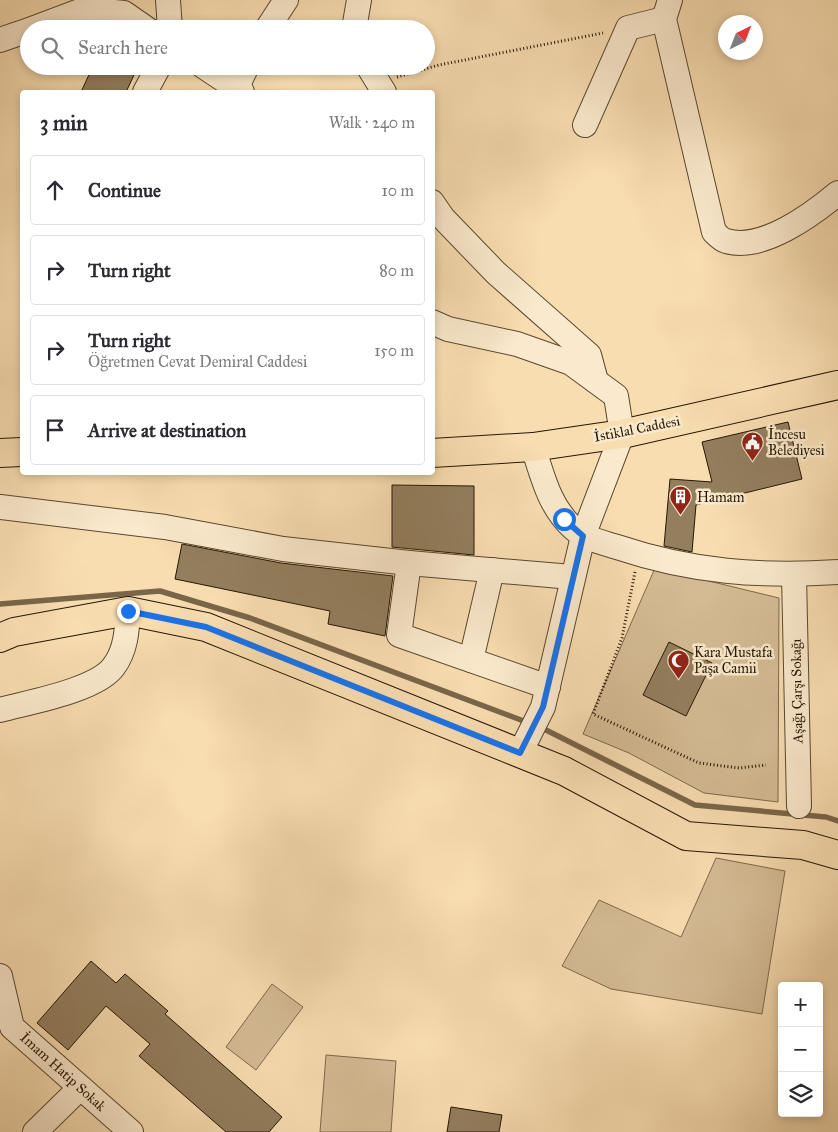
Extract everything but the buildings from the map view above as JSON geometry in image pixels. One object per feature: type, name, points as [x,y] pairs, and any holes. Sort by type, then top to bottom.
[{"type":"main road","name":"İstiklal Caddesi","points":[[435,453],[533,447],[622,434],[838,385]]},
{"type":"main road","points":[[0,453],[20,452]]},
{"type":"main road","points":[[0,638],[14,632],[128,611],[206,627],[524,745],[564,771],[686,836],[803,845],[838,855]]},
{"type":"street","points":[[168,0],[169,20]]},
{"type":"street","points":[[274,20],[286,0]]},
{"type":"street","points":[[356,20],[359,0]]},
{"type":"street","points":[[54,20],[85,8],[119,6],[136,20]]},
{"type":"street","points":[[585,125],[628,28],[667,9],[714,232],[726,241],[756,242],[812,215],[838,193]]},
{"type":"street","points":[[0,40],[20,33]]},
{"type":"street","points":[[146,90],[154,75]]},
{"type":"street","points":[[216,75],[238,90]]},
{"type":"street","points":[[239,90],[244,75]]},
{"type":"street","points":[[435,206],[443,218],[496,273],[589,355],[596,381]]},
{"type":"street","points":[[435,323],[448,329],[517,344],[572,363],[616,396],[622,434],[583,536],[545,697],[524,745]]},
{"type":"street","points":[[533,447],[550,500],[564,519],[583,536],[639,554],[704,570],[794,575],[838,572]]},
{"type":"street","points":[[0,507],[165,527],[283,549],[409,563],[572,577]]},
{"type":"street","points":[[409,563],[399,635],[471,660],[545,697]]},
{"type":"street","points":[[471,660],[492,570]]},
{"type":"street","name":"Aşağı Çarşı Sokağı","points":[[794,575],[799,806]]},
{"type":"street","points":[[0,710],[87,686],[107,675],[114,666],[126,639],[128,611]]},
{"type":"street","name":"İmam Hatip Sokak","points":[[0,976],[12,1027],[79,1089],[131,1132]]},
{"type":"street","points":[[35,1132],[79,1089]]},
{"type":"path","points":[[435,66],[576,39]]},
{"type":"path","points":[[377,81],[401,75]]},
{"type":"path","points":[[639,554],[622,638],[593,714],[699,763],[739,768],[766,765]]},
{"type":"shaded area","points":[[655,568],[779,598],[778,802],[704,793],[629,753],[583,734]]},
{"type":"shaded area","points":[[716,858],[785,871],[762,1014],[611,989],[562,966],[599,900],[681,937]]},
{"type":"shaded area","points":[[272,984],[303,1007],[256,1070],[226,1047]]},
{"type":"shaded area","points":[[326,1055],[396,1061],[391,1132],[320,1132]]},
{"type":"waterway","points":[[0,604],[160,591],[250,618],[529,723]]},
{"type":"waterway","points":[[540,727],[695,805],[826,817],[838,821]]},
{"type":"place","name":"İncesu Belediyesi","points":[[752,461]]},
{"type":"place","name":"Hamam","points":[[681,516]]},
{"type":"place","name":"Kara Mustafa Paşa Camii","points":[[678,679]]},
{"type":"route","points":[[128,611],[206,627],[520,753],[543,707],[583,536],[564,519]]}]
